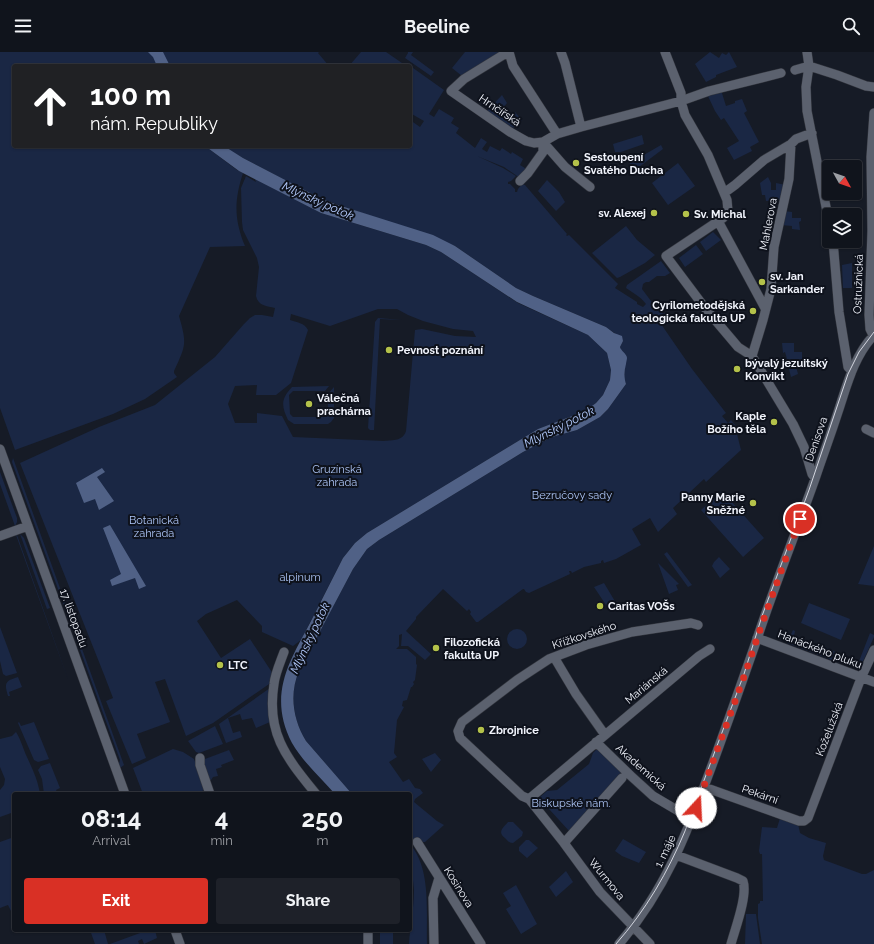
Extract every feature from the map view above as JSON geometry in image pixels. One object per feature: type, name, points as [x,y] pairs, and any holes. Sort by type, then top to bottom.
[{"type":"street","points":[[509,52],[513,66],[557,134]]},
{"type":"street","name":"Hrnčířská","points":[[509,52],[464,79],[451,90],[510,132],[526,141],[534,143],[543,142]]},
{"type":"street","points":[[561,52],[581,127]]},
{"type":"street","points":[[665,52],[681,93],[681,102],[685,115],[708,155],[728,200],[728,211],[723,218],[666,256],[705,308],[739,349],[752,356],[793,424],[804,447],[812,474],[815,478]]},
{"type":"street","points":[[807,52],[809,66],[806,87],[807,111],[826,208]]},
{"type":"street","points":[[795,70],[809,66],[866,86],[874,87]]},
{"type":"street","points":[[543,142],[557,134],[581,127],[681,102],[709,91],[781,73]]},
{"type":"street","name":"Ostružnická","points":[[874,113],[871,157],[872,231],[869,310],[870,329],[874,335]]},
{"type":"street","points":[[724,193],[764,160],[805,135],[812,133]]},
{"type":"street","points":[[520,181],[528,173],[543,152],[543,142]]},
{"type":"street","points":[[543,142],[565,167],[590,187]]},
{"type":"street","name":"Mahlerova","points":[[752,356],[763,320],[770,289],[774,247],[789,179],[791,144]]},
{"type":"street","points":[[718,221],[765,308]]},
{"type":"street","points":[[833,248],[839,312],[844,345],[848,367],[852,370]]},
{"type":"street","name":"Denisova","points":[[758,634],[815,478],[852,370],[863,348],[874,335]]},
{"type":"street","name":"17. listopadu","points":[[0,449],[124,792]]},
{"type":"street","points":[[0,536],[28,526]]},
{"type":"street","name":"Křížkovského","points":[[529,799],[522,796],[460,738],[458,733],[459,727],[465,720],[517,680],[554,657],[586,645],[632,632],[691,623],[698,625]]},
{"type":"street","name":"Hanáckého pluku","points":[[758,634],[861,678],[874,682]]},
{"type":"street","name":"1. máje","points":[[618,944],[634,927],[650,904],[676,855],[704,787],[758,634]]},
{"type":"street","name":"Koželužská","points":[[808,818],[861,678],[874,650]]},
{"type":"street","name":"Mariánská","points":[[605,735],[706,651]]},
{"type":"street","points":[[284,652],[274,683],[272,715],[277,736],[288,757],[314,792]]},
{"type":"street","points":[[554,657],[576,694],[605,735],[529,799],[564,843],[622,778]]},
{"type":"street","name":"Akademická","points":[[596,742],[654,796],[692,819]]},
{"type":"street","points":[[200,758],[200,765],[209,792]]},
{"type":"street","name":"Pekární","points":[[704,787],[799,821],[804,821],[808,818]]},
{"type":"street","name":"Kosinova","points":[[418,842],[481,944]]},
{"type":"street","name":"Wurmova","points":[[564,843],[600,892],[650,944]]},
{"type":"street","points":[[676,855],[743,881],[740,915],[731,944]]},
{"type":"street","points":[[434,944],[433,898],[439,878]]},
{"type":"street","points":[[176,932],[180,944]]},
{"type":"street","points":[[368,932],[368,944]]},
{"type":"green space","points":[[0,52],[319,52],[318,53],[327,64],[12,64],[12,148],[208,148],[243,173],[238,192],[236,210],[241,236],[245,246],[210,247],[179,316],[184,344],[174,371],[177,377],[145,399],[113,414],[15,450],[0,408]]},
{"type":"green space","name":"Bezručovy sady","points":[[361,52],[386,52],[402,63],[407,64],[351,64]]},
{"type":"green space","points":[[408,52],[413,52],[411,55],[434,72],[431,76],[405,58]]},
{"type":"green space","points":[[465,52],[502,52],[462,76],[452,68]]},
{"type":"green space","points":[[710,52],[719,58],[722,53],[726,55],[729,52],[737,67],[716,75],[716,77],[706,82],[695,64]]},
{"type":"green space","name":"Bezručovy sady","points":[[412,67],[444,90],[429,114],[434,117],[439,109],[454,118],[451,123],[459,128],[456,133],[475,148],[481,138],[487,142],[482,149],[487,152],[490,146],[500,151],[502,148],[523,159],[520,165],[528,170],[520,178],[504,167],[477,156],[516,176],[508,182],[508,184],[515,189],[515,192],[517,192],[522,184],[525,185],[567,234],[566,235],[569,235],[618,284],[615,288],[643,307],[646,304],[644,301],[626,288],[627,285],[661,261],[670,273],[665,276],[657,276],[649,282],[646,282],[643,284],[642,289],[657,309],[669,317],[661,324],[692,369],[726,413],[722,416],[728,423],[731,420],[740,431],[737,434],[741,450],[706,482],[704,479],[673,508],[677,514],[658,532],[650,518],[632,529],[641,545],[616,559],[604,563],[603,560],[601,563],[584,567],[572,573],[569,571],[570,574],[529,593],[523,589],[478,622],[476,622],[470,614],[471,612],[469,609],[467,611],[443,589],[416,617],[406,631],[431,654],[425,660],[408,646],[401,646],[402,634],[399,635],[399,646],[396,649],[407,649],[416,657],[417,665],[415,680],[413,682],[414,684],[411,687],[407,700],[403,701],[402,706],[404,707],[397,720],[394,753],[397,757],[389,762],[403,782],[409,779],[415,788],[420,789],[423,793],[415,799],[414,802],[444,825],[425,842],[417,842],[412,844],[412,792],[350,792],[306,741],[295,716],[293,698],[299,671],[353,569],[367,549],[379,540],[523,452],[552,437],[577,430],[600,417],[608,409],[626,384],[624,379],[626,355],[622,352],[620,347],[623,341],[606,327],[516,288],[455,246],[317,197],[227,148],[412,148],[412,121],[420,127],[424,121],[412,114]]},
{"type":"green space","points":[[721,90],[726,106],[742,99],[747,111],[744,113],[759,142],[750,147],[752,151],[734,160],[727,148],[739,141],[724,118],[721,120],[707,94]]},
{"type":"green space","points":[[502,95],[507,103],[503,108],[512,116],[515,112],[522,120],[513,128],[487,111]]},
{"type":"green space","points":[[642,135],[644,144],[621,152],[615,152],[613,144]]},
{"type":"green space","points":[[661,145],[663,149],[631,173],[628,169],[630,163]]},
{"type":"green space","points":[[678,163],[695,186],[668,205],[652,183]]},
{"type":"green space","name":"Botanická zahrada","points":[[246,176],[256,182],[255,179],[321,213],[426,245],[441,252],[518,303],[588,335],[607,353],[611,370],[610,380],[603,395],[596,403],[585,411],[538,429],[367,533],[355,543],[343,558],[301,640],[293,646],[262,632],[262,626],[237,600],[206,614],[197,621],[221,658],[250,639],[273,674],[272,682],[213,723],[186,736],[165,679],[155,682],[170,722],[137,734],[146,758],[132,764],[106,701],[113,698],[20,463],[99,427],[155,405],[215,357],[250,318],[255,315],[273,317],[275,308],[261,304],[256,296],[259,267],[257,258],[243,230],[241,188]],"holes":[[[378,309],[397,309],[423,321],[453,329],[473,331],[476,337],[455,336],[422,329],[415,330],[406,431],[403,437],[384,441],[293,437],[282,416],[257,413],[257,423],[235,423],[228,404],[235,386],[257,385],[256,395],[276,395],[291,383],[308,330],[303,324],[290,320],[291,314],[330,326]]]},
{"type":"green space","points":[[768,177],[771,183],[771,190],[776,190],[776,183],[786,185],[782,200],[766,201],[765,195],[762,195],[760,183]]},
{"type":"green space","points":[[547,180],[559,192],[565,202],[556,211],[538,191]]},
{"type":"green space","points":[[784,211],[792,212],[792,218],[801,218],[801,221],[799,222],[800,230],[792,229],[792,226],[781,225]]},
{"type":"green space","points":[[626,226],[637,240],[655,255],[645,263],[617,278],[592,253]]},
{"type":"green space","points":[[713,232],[721,240],[706,251],[700,242]]},
{"type":"green space","points":[[696,245],[703,254],[685,267],[679,258]]},
{"type":"green space","points":[[852,263],[852,288],[843,288],[842,265]]},
{"type":"green space","points":[[378,318],[402,320],[380,319],[374,430],[370,430],[368,428],[375,322]]},
{"type":"green space","points":[[782,343],[794,343],[794,352],[802,352],[802,360],[795,362],[798,374],[791,377],[789,369],[791,366],[789,366],[785,352],[783,353]]},
{"type":"green space","points":[[329,386],[325,391],[293,391],[289,395],[290,414],[293,417],[325,417],[328,413],[328,394],[334,387],[334,418],[331,422],[328,424],[294,424],[288,420],[283,402],[292,387]]},
{"type":"green space","points":[[13,458],[124,765],[120,768],[120,760],[12,462]]},
{"type":"green space","points":[[0,472],[17,518],[15,526],[0,484]]},
{"type":"green space","points":[[722,491],[764,538],[743,557],[701,510]]},
{"type":"green space","points":[[20,534],[24,538],[50,608],[47,609]]},
{"type":"green space","points":[[16,535],[17,535],[69,682]]},
{"type":"green space","points":[[874,546],[874,586],[858,584],[859,582]]},
{"type":"green space","points":[[667,552],[692,585],[688,587],[664,554]]},
{"type":"green space","points":[[719,557],[730,569],[720,578],[712,566]]},
{"type":"green space","points":[[658,563],[679,584],[676,585],[678,590],[669,594]]},
{"type":"green space","points":[[604,583],[619,608],[610,611],[594,587]]},
{"type":"green space","points":[[809,603],[850,619],[841,640],[801,623]]},
{"type":"green space","points":[[0,627],[17,673],[6,676],[3,674],[0,661]]},
{"type":"green space","points":[[517,629],[524,632],[527,639],[524,646],[517,649],[510,646],[507,639],[510,632]]},
{"type":"green space","points":[[793,630],[795,631],[794,636],[836,652],[832,660],[787,643]]},
{"type":"green space","points":[[870,633],[874,635],[874,637],[861,666],[856,669]]},
{"type":"green space","points":[[18,677],[22,687],[9,692],[10,696],[8,696],[6,685],[8,681]]},
{"type":"green space","points":[[270,688],[270,722],[256,728],[252,718],[242,720],[240,714],[228,718],[233,733],[240,731],[242,737],[226,743],[219,724]]},
{"type":"green space","points":[[19,722],[21,726],[34,722],[49,759],[38,762],[34,760],[18,723]]},
{"type":"green space","points":[[215,726],[223,744],[199,753],[196,752],[188,741]]},
{"type":"green space","points":[[16,732],[21,741],[38,784],[40,792],[12,792],[12,813],[0,817],[0,790],[4,785],[5,779],[0,767],[0,739],[12,736]]},
{"type":"green space","points":[[173,749],[183,752],[194,759],[205,790],[199,792],[142,792],[133,768]]},
{"type":"green space","name":"Biskupské nám.","points":[[597,749],[622,772],[570,832],[539,798],[547,791],[557,790],[589,764],[593,753]]},
{"type":"green space","points":[[229,750],[234,760],[221,765],[222,767],[216,769],[218,776],[213,777],[208,781],[203,761]]},
{"type":"green space","points":[[435,753],[441,760],[431,772],[422,759]]},
{"type":"green space","points":[[50,763],[60,788],[56,790],[57,792],[44,792],[42,779],[38,770],[41,766]]},
{"type":"green space","points":[[780,818],[798,824],[800,833],[809,838],[826,843],[823,856],[824,860],[862,874],[866,874],[874,870],[874,944],[762,944],[758,918],[758,904],[760,901],[763,901],[762,854],[760,854],[759,851],[762,827],[777,828]]},
{"type":"green space","points":[[508,822],[513,822],[523,832],[522,836],[513,843],[510,843],[501,834]]},
{"type":"green space","points":[[12,838],[11,911],[8,905],[0,908],[0,842]]},
{"type":"green space","points":[[623,839],[646,852],[639,863],[622,856],[615,851]]},
{"type":"green space","points":[[526,840],[529,840],[538,848],[527,858],[519,851],[519,847]]},
{"type":"green space","points":[[412,849],[419,858],[425,881],[427,944],[409,944],[410,932],[412,932],[414,890],[412,875]]},
{"type":"green space","points":[[566,871],[573,882],[556,897],[549,887]]},
{"type":"green space","points":[[516,885],[537,924],[521,934],[506,909],[511,906],[503,893]]},
{"type":"green space","points":[[746,914],[756,914],[760,944],[745,944]]},
{"type":"green space","points":[[91,932],[105,932],[108,944],[95,944]]},
{"type":"green space","points":[[156,932],[157,938],[144,944],[142,939],[138,941],[139,944],[110,944],[140,933]]},
{"type":"green space","points":[[380,932],[393,932],[393,944],[380,944]]},
{"type":"water","points":[[148,52],[163,52],[169,64],[156,64],[153,57]]},
{"type":"water","name":"Mlýnský potok","points":[[208,148],[227,148],[243,158],[318,197],[335,204],[433,235],[455,246],[516,288],[606,327],[614,333],[622,336],[623,341],[620,347],[627,357],[624,374],[626,384],[608,409],[600,417],[577,430],[552,437],[523,452],[379,540],[367,549],[353,569],[299,671],[293,698],[295,716],[306,741],[350,792],[333,792],[296,750],[285,726],[281,695],[288,667],[343,558],[355,543],[367,533],[538,429],[585,411],[596,403],[603,395],[610,380],[611,370],[607,353],[588,335],[517,302],[441,252],[426,245],[321,213],[239,171]]},
{"type":"water","points":[[102,468],[105,472],[97,477],[114,501],[99,510],[95,499],[84,503],[76,483]]},
{"type":"water","points":[[110,525],[146,586],[139,589],[135,578],[112,586],[110,580],[121,574],[103,528]]},
{"type":"tram line","points":[[616,944],[647,904],[664,876],[685,831],[744,674],[762,616],[809,490],[848,374],[859,352],[874,332]]},
{"type":"place","name":"Sestoupení Svatého Ducha","points":[[576,163]]},
{"type":"place","name":"sv. Alexej","points":[[654,213]]},
{"type":"place","name":"Sv. Michal","points":[[686,214]]},
{"type":"place","name":"sv. Jan Sarkander","points":[[762,282]]},
{"type":"place","name":"Cyrilometodějská teologická fakulta UP","points":[[753,311]]},
{"type":"place","name":"Pevnost poznání","points":[[389,350]]},
{"type":"place","name":"bývalý jezuitský Konvikt","points":[[737,369]]},
{"type":"place","name":"Válečná prachárna","points":[[309,404]]},
{"type":"place","name":"Kaple Božího těla","points":[[774,422]]},
{"type":"place","name":"Panny Marie Sněžné","points":[[753,503]]},
{"type":"place","name":"Caritas VOŠs","points":[[600,606]]},
{"type":"place","name":"Filozofická fakulta UP","points":[[436,648]]},
{"type":"place","name":"LTC","points":[[220,665]]},
{"type":"place","name":"Zbrojnice","points":[[481,730]]},
{"type":"route","points":[[696,808],[745,674],[780,571],[800,519]]},
{"type":"park label","name":"Gruzínská zahrada","points":[[337,475]]},
{"type":"park label","name":"alpinum","points":[[300,577]]}]
